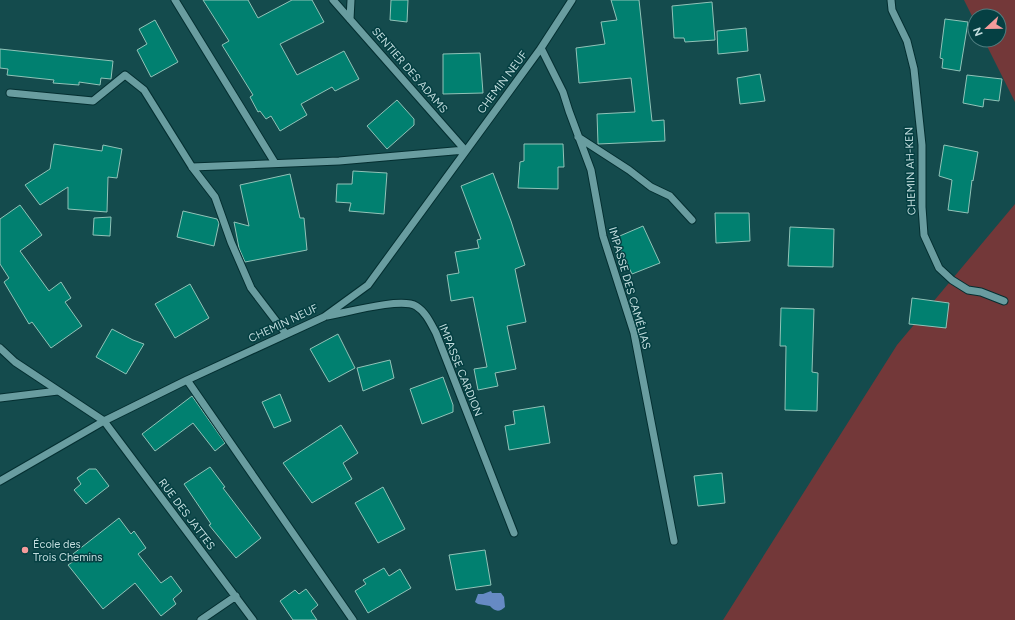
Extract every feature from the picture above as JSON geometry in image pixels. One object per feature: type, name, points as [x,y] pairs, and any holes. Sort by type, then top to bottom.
[{"type":"street","points":[[175,0],[275,163]]},
{"type":"street","name":"SENTIER DES ADAMS","points":[[334,0],[465,150]]},
{"type":"street","points":[[350,19],[351,0]]},
{"type":"street","name":"CHEMIN NEUF","points":[[0,481],[104,421],[187,380],[324,317],[368,285],[465,150],[541,48],[572,0]]},
{"type":"street","name":"CHEMIN AH-KEN","points":[[891,0],[892,10],[907,41],[914,69],[922,145],[922,207],[924,235],[939,268],[952,280],[968,290],[981,292],[1004,301]]},
{"type":"street","name":"IMPASSE DES CAMÉLIAS","points":[[541,48],[563,92],[590,170],[603,236],[634,333],[674,541]]},
{"type":"street","points":[[10,93],[93,101],[125,75],[144,90],[192,167],[215,197],[230,242],[251,288],[286,334]]},
{"type":"street","points":[[578,137],[629,170],[651,187],[670,196],[692,220]]},
{"type":"street","points":[[192,167],[339,161],[465,150]]},
{"type":"street","name":"IMPASSE CARDION","points":[[324,317],[398,302],[414,305],[421,309],[436,334],[514,533]]},
{"type":"street","name":"RUE DES JATTES","points":[[0,348],[15,362],[104,421],[253,620]]},
{"type":"street","points":[[187,380],[353,620]]},
{"type":"street","points":[[0,398],[58,391]]},
{"type":"street","points":[[201,620],[236,596]]},
{"type":"shaded area","points":[[964,0],[1015,0],[1015,102],[988,48],[1007,48],[1007,8],[968,8]]},
{"type":"shaded area","points":[[1015,204],[1015,620],[723,620],[897,345]]},
{"type":"water","points":[[491,591],[492,593],[501,593],[504,597],[505,607],[501,610],[498,611],[490,606],[475,602],[478,594]]},
{"type":"building","points":[[203,0],[248,0],[258,18],[292,0],[312,0],[324,22],[280,44],[297,75],[344,51],[359,79],[335,91],[332,87],[301,104],[307,115],[280,131],[271,116],[266,119],[260,111],[258,112],[250,97],[253,95],[222,45],[229,41]]},
{"type":"building","points":[[391,0],[408,0],[407,22],[390,20]]},
{"type":"building","points":[[611,0],[639,0],[652,121],[664,120],[665,141],[598,144],[597,114],[635,112],[631,78],[579,83],[576,48],[605,44],[601,22],[617,20]]},
{"type":"building","points":[[712,2],[715,40],[685,42],[684,38],[674,38],[672,6]]},
{"type":"building","points":[[945,19],[967,22],[960,71],[942,68],[943,59],[940,58]]},
{"type":"building","points":[[155,20],[178,62],[151,77],[137,50],[147,44],[139,29]]},
{"type":"building","points":[[746,28],[748,51],[718,54],[717,31]]},
{"type":"building","points":[[0,49],[113,61],[111,79],[101,78],[100,85],[79,82],[79,85],[53,83],[54,80],[7,75],[8,69],[0,68]]},
{"type":"building","points":[[480,53],[483,93],[443,94],[443,54]]},
{"type":"building","points":[[760,74],[765,101],[740,104],[737,78]]},
{"type":"building","points":[[967,75],[1002,79],[999,101],[984,99],[983,107],[963,103]]},
{"type":"building","points":[[397,100],[414,119],[414,125],[387,149],[367,126]]},
{"type":"building","points":[[54,144],[102,151],[103,145],[122,149],[117,178],[108,177],[107,212],[68,209],[68,187],[40,205],[25,185],[50,169]]},
{"type":"building","points":[[524,144],[563,144],[564,167],[558,167],[558,189],[518,188],[520,162],[524,161]]},
{"type":"building","points":[[944,145],[978,152],[973,181],[972,180],[968,213],[948,210],[952,180],[939,176]]},
{"type":"building","points":[[353,171],[387,173],[384,214],[349,211],[351,203],[336,202],[337,184],[352,184]]},
{"type":"building","points":[[493,173],[511,221],[525,265],[515,269],[526,322],[507,326],[516,369],[495,373],[498,386],[478,390],[474,369],[487,367],[473,297],[451,301],[447,275],[459,273],[455,252],[479,248],[477,240],[481,239],[461,186]]},
{"type":"building","points":[[290,174],[300,218],[304,218],[307,250],[245,262],[239,248],[234,222],[249,226],[240,185]]},
{"type":"building","points":[[20,205],[42,235],[20,251],[49,291],[61,282],[71,298],[65,302],[82,326],[51,348],[32,322],[29,324],[4,282],[9,278],[0,264],[0,219]]},
{"type":"building","points":[[183,211],[217,219],[219,223],[214,246],[177,237]]},
{"type":"building","points":[[715,213],[749,213],[750,241],[716,243]]},
{"type":"building","points":[[111,217],[110,236],[93,235],[94,218]]},
{"type":"building","points":[[643,226],[660,263],[632,274],[615,238]]},
{"type":"building","points":[[790,227],[834,229],[833,267],[788,266]]},
{"type":"building","points":[[190,284],[209,318],[175,338],[155,304]]},
{"type":"building","points":[[912,298],[949,303],[946,328],[909,324]]},
{"type":"building","points":[[781,308],[814,309],[812,372],[818,373],[817,411],[785,410],[786,346],[780,346]]},
{"type":"building","points":[[112,329],[144,344],[126,374],[96,357]]},
{"type":"building","points":[[338,334],[355,368],[329,382],[310,349]]},
{"type":"building","points":[[390,360],[394,378],[363,391],[357,368]]},
{"type":"building","points":[[443,377],[453,405],[453,412],[422,424],[410,389]]},
{"type":"building","points":[[280,394],[291,421],[274,428],[262,402]]},
{"type":"building","points":[[192,396],[225,443],[215,451],[193,423],[155,451],[142,434]]},
{"type":"building","points":[[544,406],[550,443],[509,450],[505,426],[515,424],[513,411]]},
{"type":"building","points":[[341,425],[358,453],[343,463],[352,479],[312,503],[283,463]]},
{"type":"building","points":[[210,467],[225,487],[223,488],[261,538],[236,558],[209,525],[211,524],[184,484]]},
{"type":"building","points":[[89,469],[96,469],[109,486],[86,504],[74,490],[81,484],[77,478]]},
{"type":"building","points":[[722,473],[725,503],[698,506],[694,476]]},
{"type":"building","points":[[383,487],[405,529],[378,543],[355,503]]},
{"type":"building","points":[[119,518],[131,534],[134,531],[146,548],[138,554],[161,583],[171,576],[182,591],[173,599],[176,604],[161,616],[135,583],[103,609],[68,565],[77,559],[73,554]]},
{"type":"building","points":[[485,550],[491,585],[456,590],[449,555]]},
{"type":"building","points":[[384,568],[389,576],[400,569],[411,588],[368,613],[355,591],[366,584],[363,580]]},
{"type":"building","points":[[306,589],[318,605],[311,611],[317,620],[293,620],[280,601],[295,590],[299,594]]},
{"type":"place","name":"École des Trois Chemins","points":[[25,550]]}]
